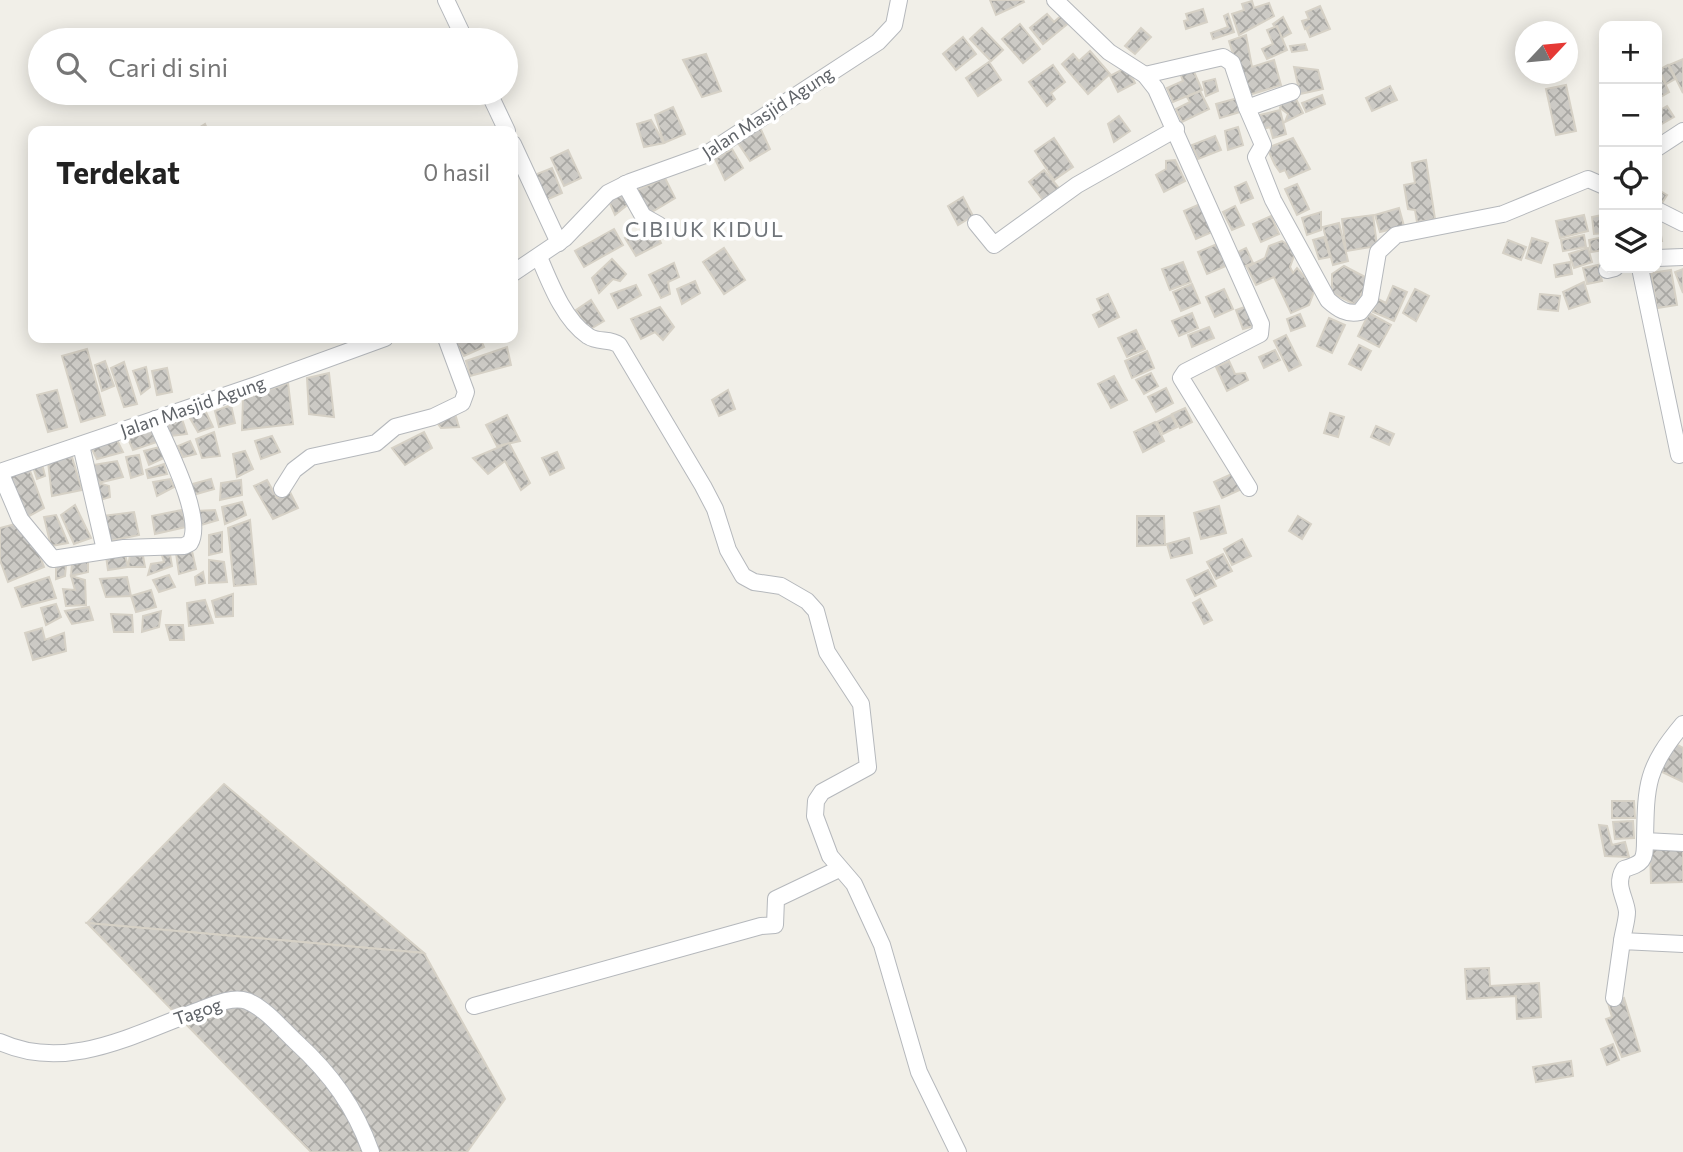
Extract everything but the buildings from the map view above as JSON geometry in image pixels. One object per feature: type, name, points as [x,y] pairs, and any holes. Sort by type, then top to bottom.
[{"type":"street","points":[[446,0],[459,28]]},
{"type":"street","name":"Jalan Masjid Agung","points":[[518,270],[559,243],[601,199],[625,184],[675,169],[714,150],[878,42],[894,25],[899,0]]},
{"type":"street","points":[[1055,0],[1109,52],[1145,75],[1165,103],[1263,329],[1254,338],[1185,372],[1181,378],[1249,488]]},
{"type":"street","points":[[1145,75],[1223,57],[1232,63],[1263,145],[1256,157],[1273,200],[1328,300],[1338,309],[1354,314],[1360,312],[1370,299],[1378,252],[1396,235],[1503,214],[1588,179],[1599,184]]},
{"type":"street","points":[[1247,108],[1292,92]]},
{"type":"street","points":[[495,105],[505,126]]},
{"type":"street","points":[[976,223],[994,245],[1077,185],[1176,129]]},
{"type":"street","points":[[1659,147],[1683,131]]},
{"type":"street","points":[[518,155],[559,243]]},
{"type":"street","points":[[625,184],[643,216],[660,225]]},
{"type":"street","points":[[1662,212],[1683,223]]},
{"type":"street","points":[[538,257],[574,322],[594,339],[612,341],[619,345],[703,486],[715,509],[728,551],[743,576],[754,582],[782,586],[812,606],[822,626],[827,652],[858,696],[868,767],[822,792],[814,807],[818,828],[839,869],[854,884],[887,957],[919,1072],[958,1152]]},
{"type":"street","points":[[1662,258],[1683,257]]},
{"type":"street","points":[[1641,273],[1679,455]]},
{"type":"street","name":"Jalan Masjid Agung","points":[[0,472],[371,343]]},
{"type":"street","points":[[282,489],[294,470],[311,457],[376,443],[395,427],[433,417],[462,402],[466,392],[448,343]]},
{"type":"street","points":[[0,472],[20,519],[53,559],[105,550],[184,546],[192,539],[190,508],[155,419]]},
{"type":"street","points":[[81,445],[105,550]]},
{"type":"street","points":[[1614,998],[1627,911],[1621,900],[1621,875],[1624,869],[1641,864],[1645,859],[1648,778],[1655,760],[1683,724]]},
{"type":"street","points":[[1645,841],[1683,843]]},
{"type":"street","points":[[474,1006],[761,926],[775,925],[776,899],[839,869]]},
{"type":"street","points":[[1622,940],[1683,944]]},
{"type":"street","name":"Tagog","points":[[0,1041],[33,1054],[88,1051],[128,1039],[220,1003],[247,1002],[268,1017],[328,1073],[353,1109],[371,1152]]},
{"type":"district","name":"CIBIUK KIDUL","points":[[705,230]]}]
